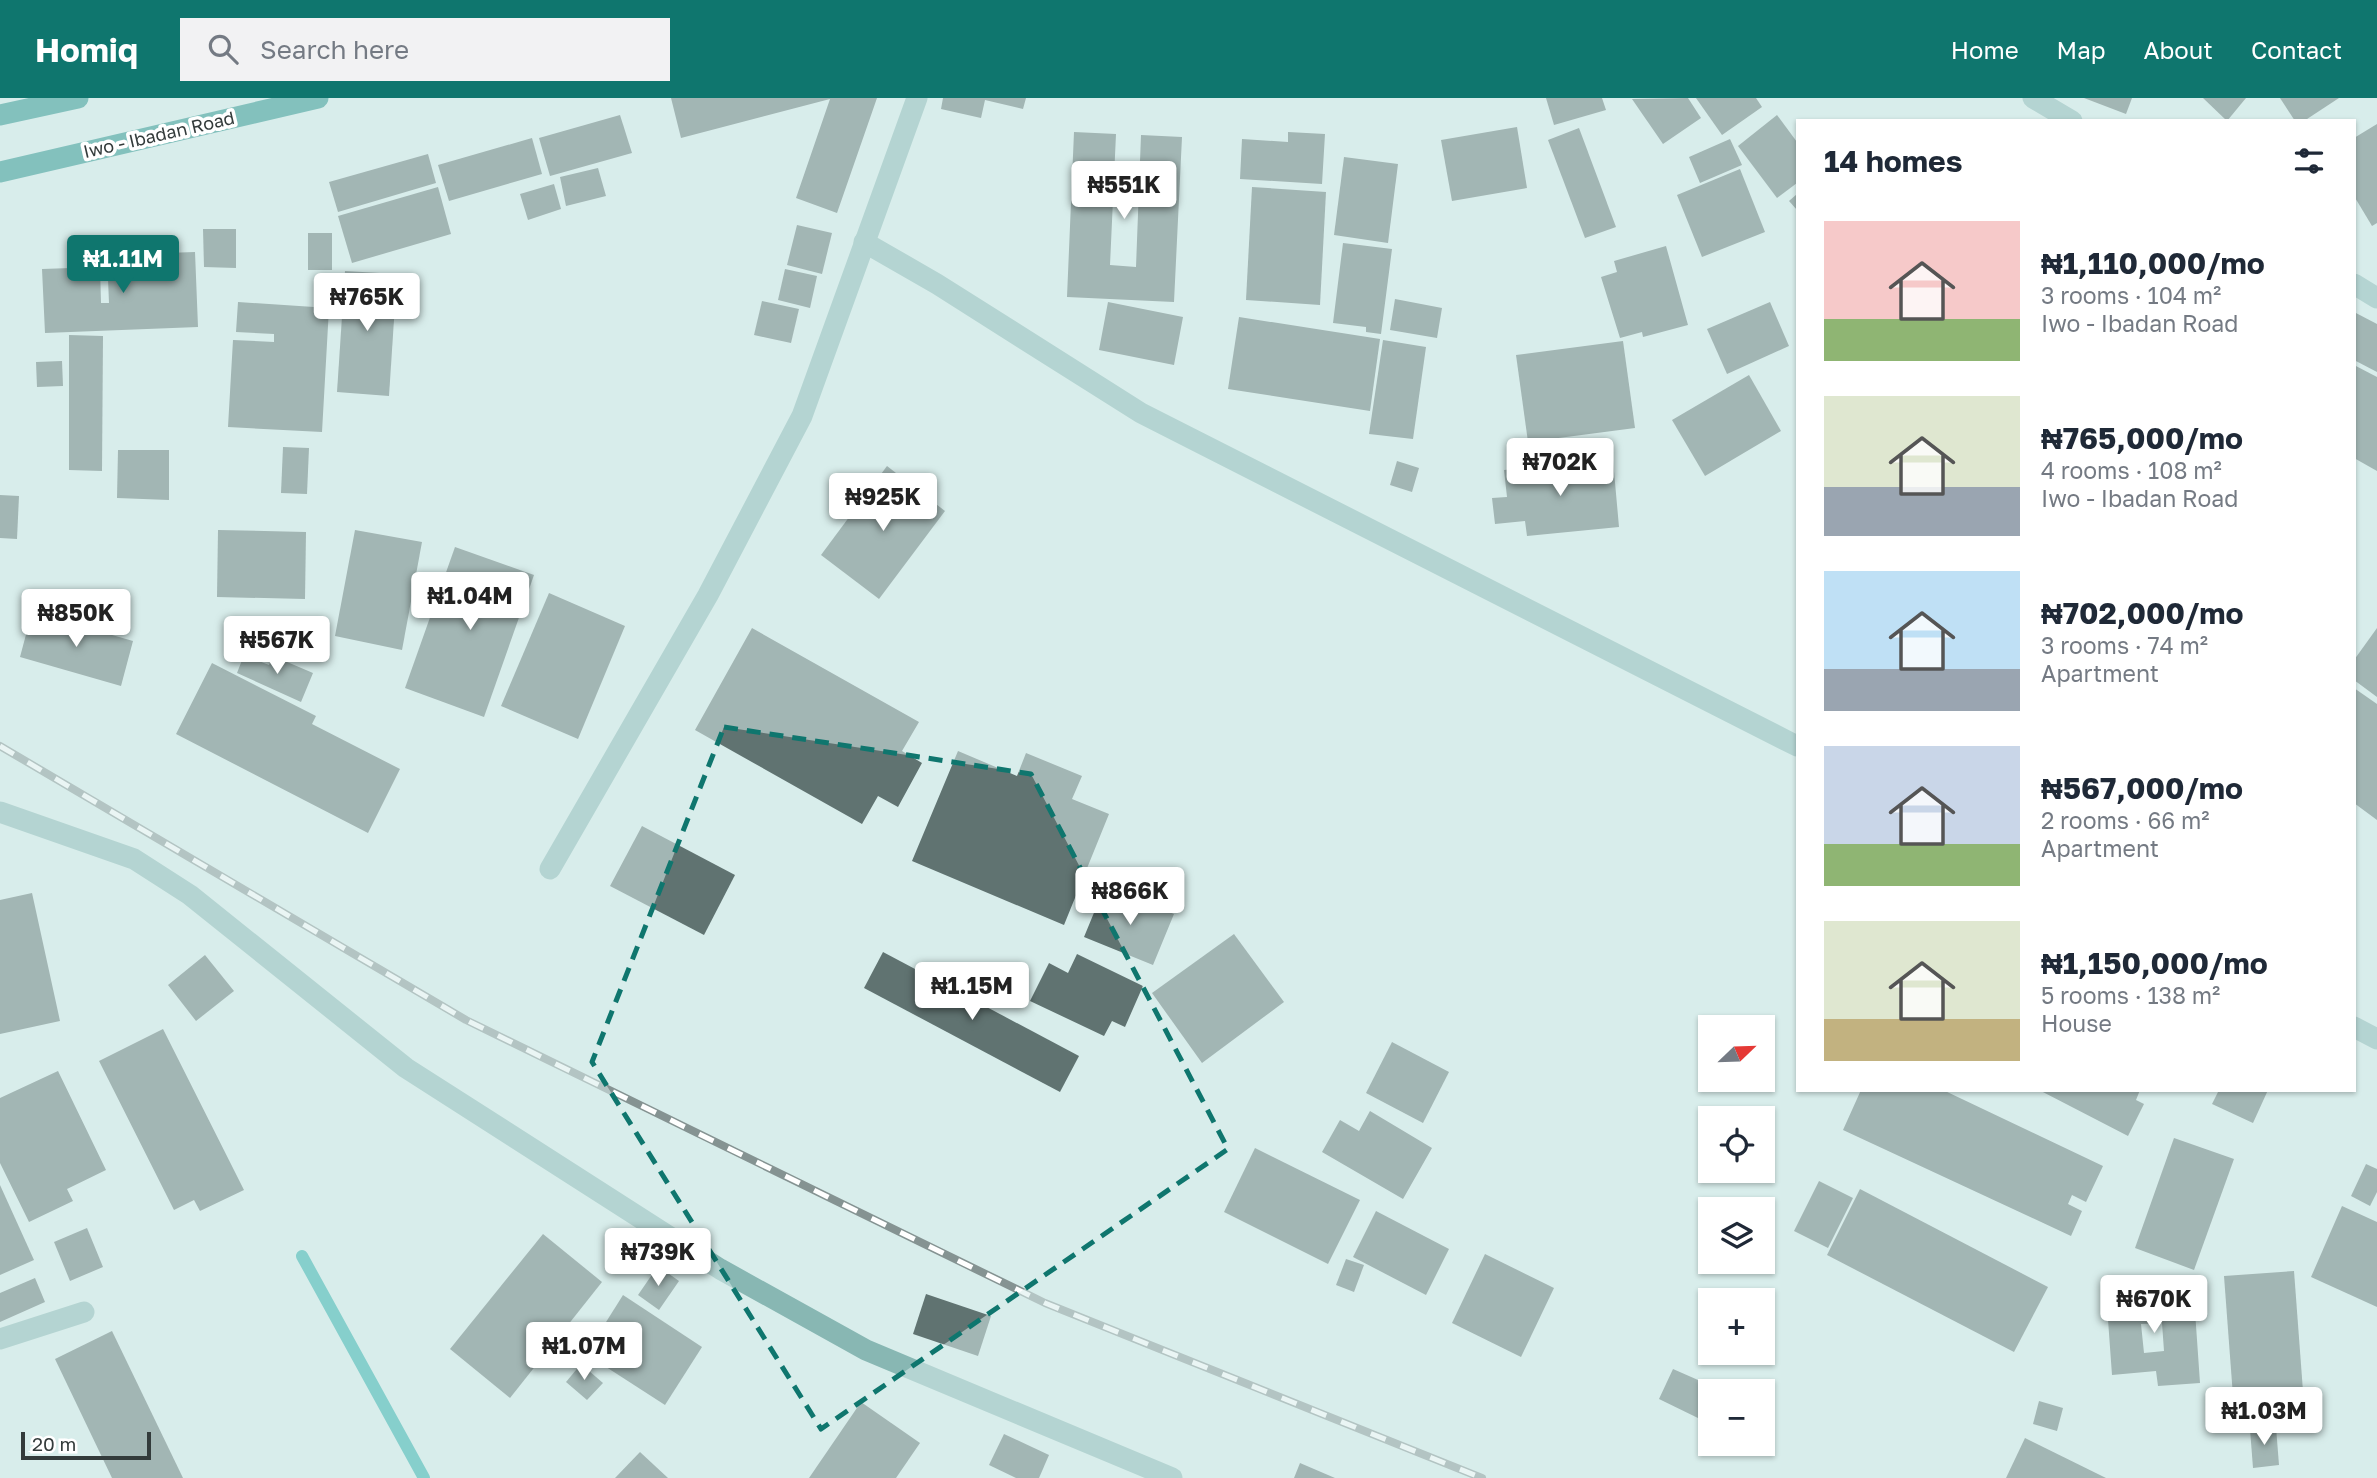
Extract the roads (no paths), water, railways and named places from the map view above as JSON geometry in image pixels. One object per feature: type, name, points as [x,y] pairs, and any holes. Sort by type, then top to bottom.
[{"type":"main road","points":[[0,115],[78,98]]},
{"type":"main road","name":"Iwo - Ibadan Road","points":[[0,172],[318,98]]},
{"type":"street","points":[[550,869],[708,595],[802,416],[916,98]]},
{"type":"street","points":[[2033,98],[2070,119]]},
{"type":"street","points":[[863,242],[937,284],[1141,413],[1796,745]]},
{"type":"street","points":[[2356,285],[2377,298]]},
{"type":"street","points":[[0,812],[134,859],[179,888],[407,1068],[720,1269],[866,1350],[1172,1478]]},
{"type":"street","points":[[2356,1028],[2377,1039]]},
{"type":"street","points":[[0,1339],[84,1312]]},
{"type":"waterway","points":[[302,1256],[424,1478]]},
{"type":"railway","points":[[0,746],[466,1020],[1045,1303],[1482,1478]]}]
